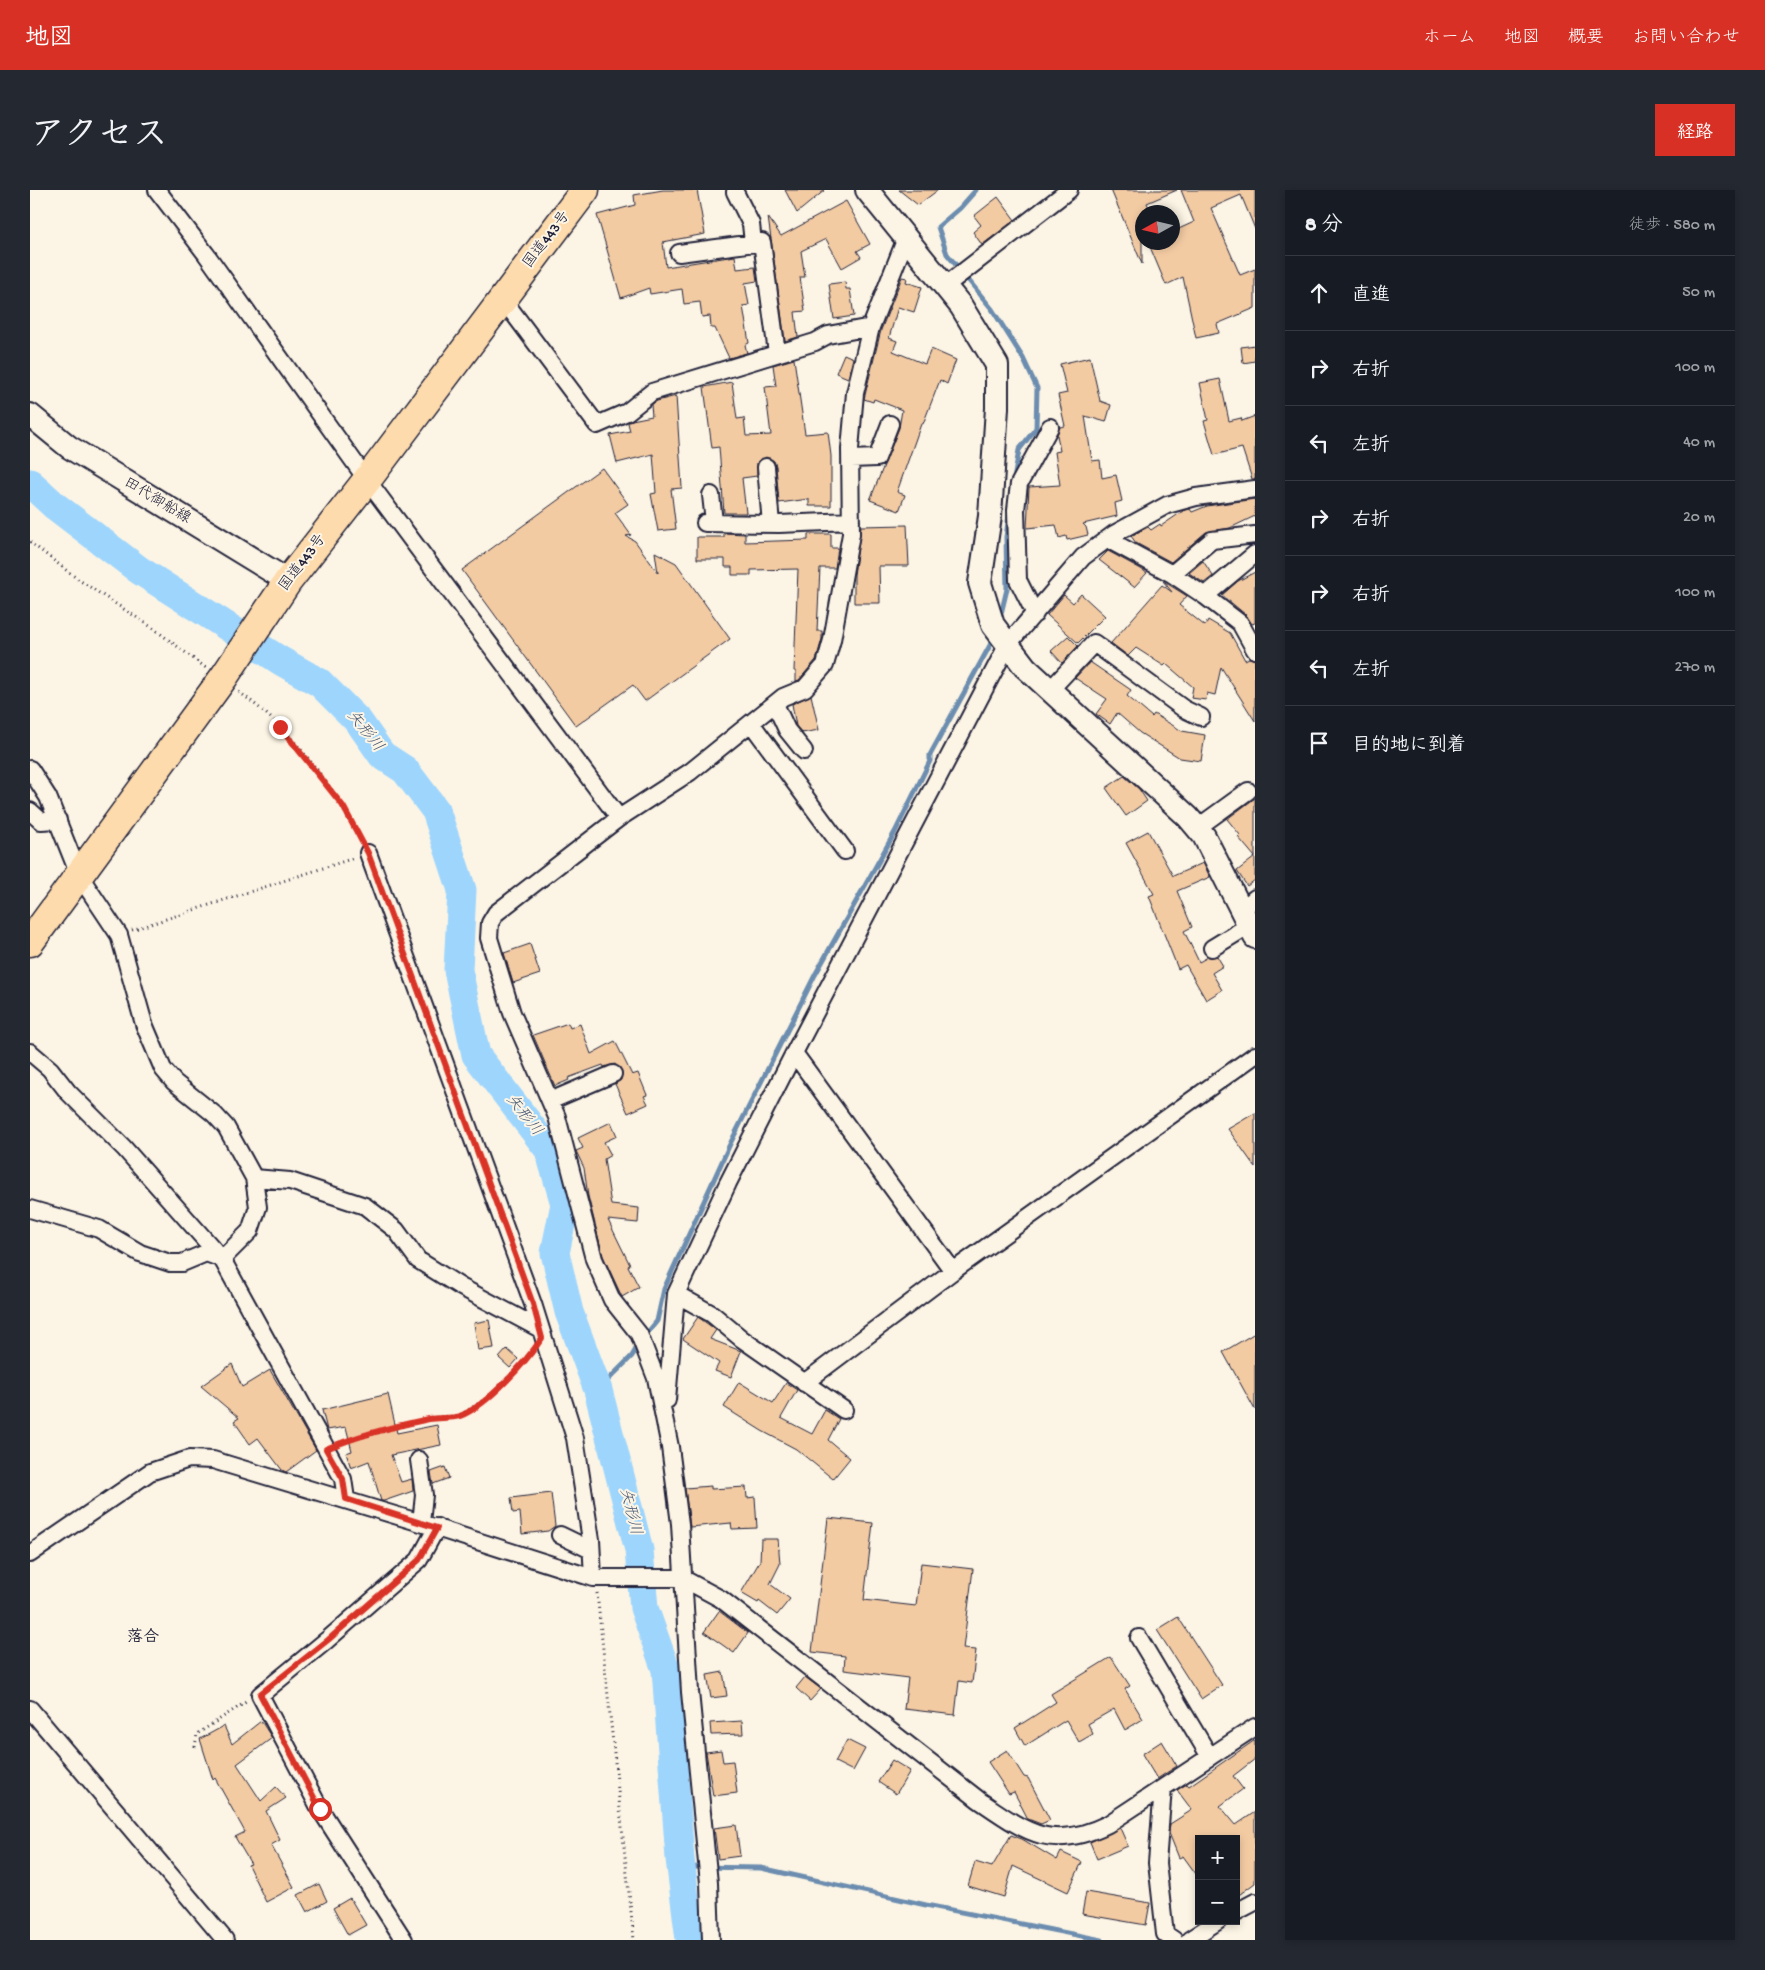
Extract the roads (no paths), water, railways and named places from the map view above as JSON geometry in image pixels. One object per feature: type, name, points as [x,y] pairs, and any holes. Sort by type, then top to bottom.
[{"type":"highway","name":"国道443号","points":[[30,942],[223,678],[288,581],[367,480],[585,190]]},
{"type":"street","points":[[157,190],[206,254],[367,480],[619,818]]},
{"type":"street","points":[[867,190],[960,306],[997,365],[997,408],[990,516],[980,583],[993,625],[1025,667],[1188,817],[1204,836],[1250,916],[1212,948]]},
{"type":"street","points":[[945,286],[1069,190]]},
{"type":"street","points":[[735,192],[751,224],[753,243]]},
{"type":"street","points":[[711,1940],[709,1883],[677,1577],[680,1524],[666,1425],[656,1378],[639,1334],[612,1300],[594,1259],[556,1117],[512,1013],[489,938],[490,923],[496,913],[619,818],[690,772],[783,697],[805,688],[825,666],[832,640],[851,521],[850,458],[855,393],[871,327],[906,238]]},
{"type":"street","points":[[680,252],[762,242],[777,353]]},
{"type":"street","points":[[502,298],[597,425],[627,412],[652,392],[815,342],[828,335],[871,327]]},
{"type":"street","name":"田代御船線","points":[[30,415],[69,447],[288,581]]},
{"type":"street","points":[[850,458],[877,458],[890,424]]},
{"type":"street","points":[[1035,614],[1018,580],[1016,510],[1019,484],[1050,426]]},
{"type":"street","points":[[766,467],[771,524]]},
{"type":"street","points":[[666,1425],[676,1294],[728,1184],[794,1053],[1008,644],[1083,557],[1107,539],[1167,505],[1196,496],[1255,489]]},
{"type":"street","points":[[711,495],[709,522],[771,524],[851,521]]},
{"type":"street","points":[[1172,574],[1212,540],[1255,535]]},
{"type":"street","points":[[1107,539],[1172,574],[1205,596],[1240,623],[1253,640]]},
{"type":"street","points":[[1205,596],[1255,554]]},
{"type":"street","points":[[1050,690],[1094,644],[1184,709],[1201,716]]},
{"type":"street","points":[[775,704],[786,730],[804,751]]},
{"type":"street","points":[[751,723],[845,851]]},
{"type":"street","points":[[30,769],[48,797],[79,875],[119,935],[144,1024],[163,1069],[174,1082],[214,1114],[226,1127],[254,1178],[258,1207],[250,1231],[222,1259]]},
{"type":"street","points":[[1197,828],[1248,791]]},
{"type":"street","points":[[30,811],[41,821],[58,820]]},
{"type":"street","points":[[368,853],[541,1333],[575,1438],[591,1550],[598,1578]]},
{"type":"street","points":[[794,1053],[954,1271]]},
{"type":"street","points":[[34,1054],[50,1069],[68,1092],[124,1148],[222,1259],[343,1479],[346,1499]]},
{"type":"street","points":[[804,1383],[954,1271],[1255,1055]]},
{"type":"street","points":[[550,1101],[613,1074]]},
{"type":"street","points":[[254,1178],[290,1181],[365,1206],[396,1230],[418,1260],[460,1287],[541,1333]]},
{"type":"street","points":[[30,1209],[99,1229],[140,1253],[170,1263],[182,1263],[206,1253],[222,1259]]},
{"type":"street","points":[[676,1294],[712,1314],[804,1383],[844,1410]]},
{"type":"street","points":[[30,1554],[150,1472],[189,1459],[213,1460],[346,1499],[598,1578],[677,1577],[721,1599],[979,1800],[1018,1827],[1045,1837],[1072,1838],[1091,1833],[1108,1824],[1255,1727]]},
{"type":"street","points":[[419,1460],[424,1495],[421,1522]]},
{"type":"street","points":[[404,1940],[320,1809],[260,1694],[328,1640],[419,1560],[437,1528]]},
{"type":"street","points":[[560,1534],[591,1550]]},
{"type":"street","points":[[1139,1638],[1210,1757]]},
{"type":"street","points":[[30,1709],[225,1940]]},
{"type":"street","points":[[1163,1788],[1157,1863],[1166,1934],[1174,1940]]},
{"type":"street","points":[[1240,1910],[1255,1902]]},
{"type":"street","points":[[1189,1940],[1212,1925]]},
{"type":"waterway","points":[[976,190],[960,208],[938,227],[947,254],[992,309],[1023,358],[1037,388],[1036,428],[1019,450],[1014,480]]},
{"type":"waterway","name":"矢形川","points":[[30,483],[55,506],[139,570],[281,661],[320,683],[359,722],[382,755],[405,770],[436,811],[462,890],[458,970],[476,1055],[549,1150],[565,1204],[555,1253],[569,1312],[598,1390],[639,1550],[644,1608],[666,1670],[680,1859],[690,1940]]},
{"type":"waterway","points":[[1000,618],[1007,589],[1006,537],[1009,515]]},
{"type":"waterway","points":[[644,1337],[657,1321],[664,1289],[730,1144],[815,975],[895,832],[930,761],[930,755],[994,638]]},
{"type":"waterway","points":[[598,1390],[632,1356],[639,1344]]},
{"type":"waterway","points":[[680,1859],[694,1867],[761,1868],[926,1905],[1102,1940]]},
{"type":"district","name":"落合","points":[[143,1638]]}]
